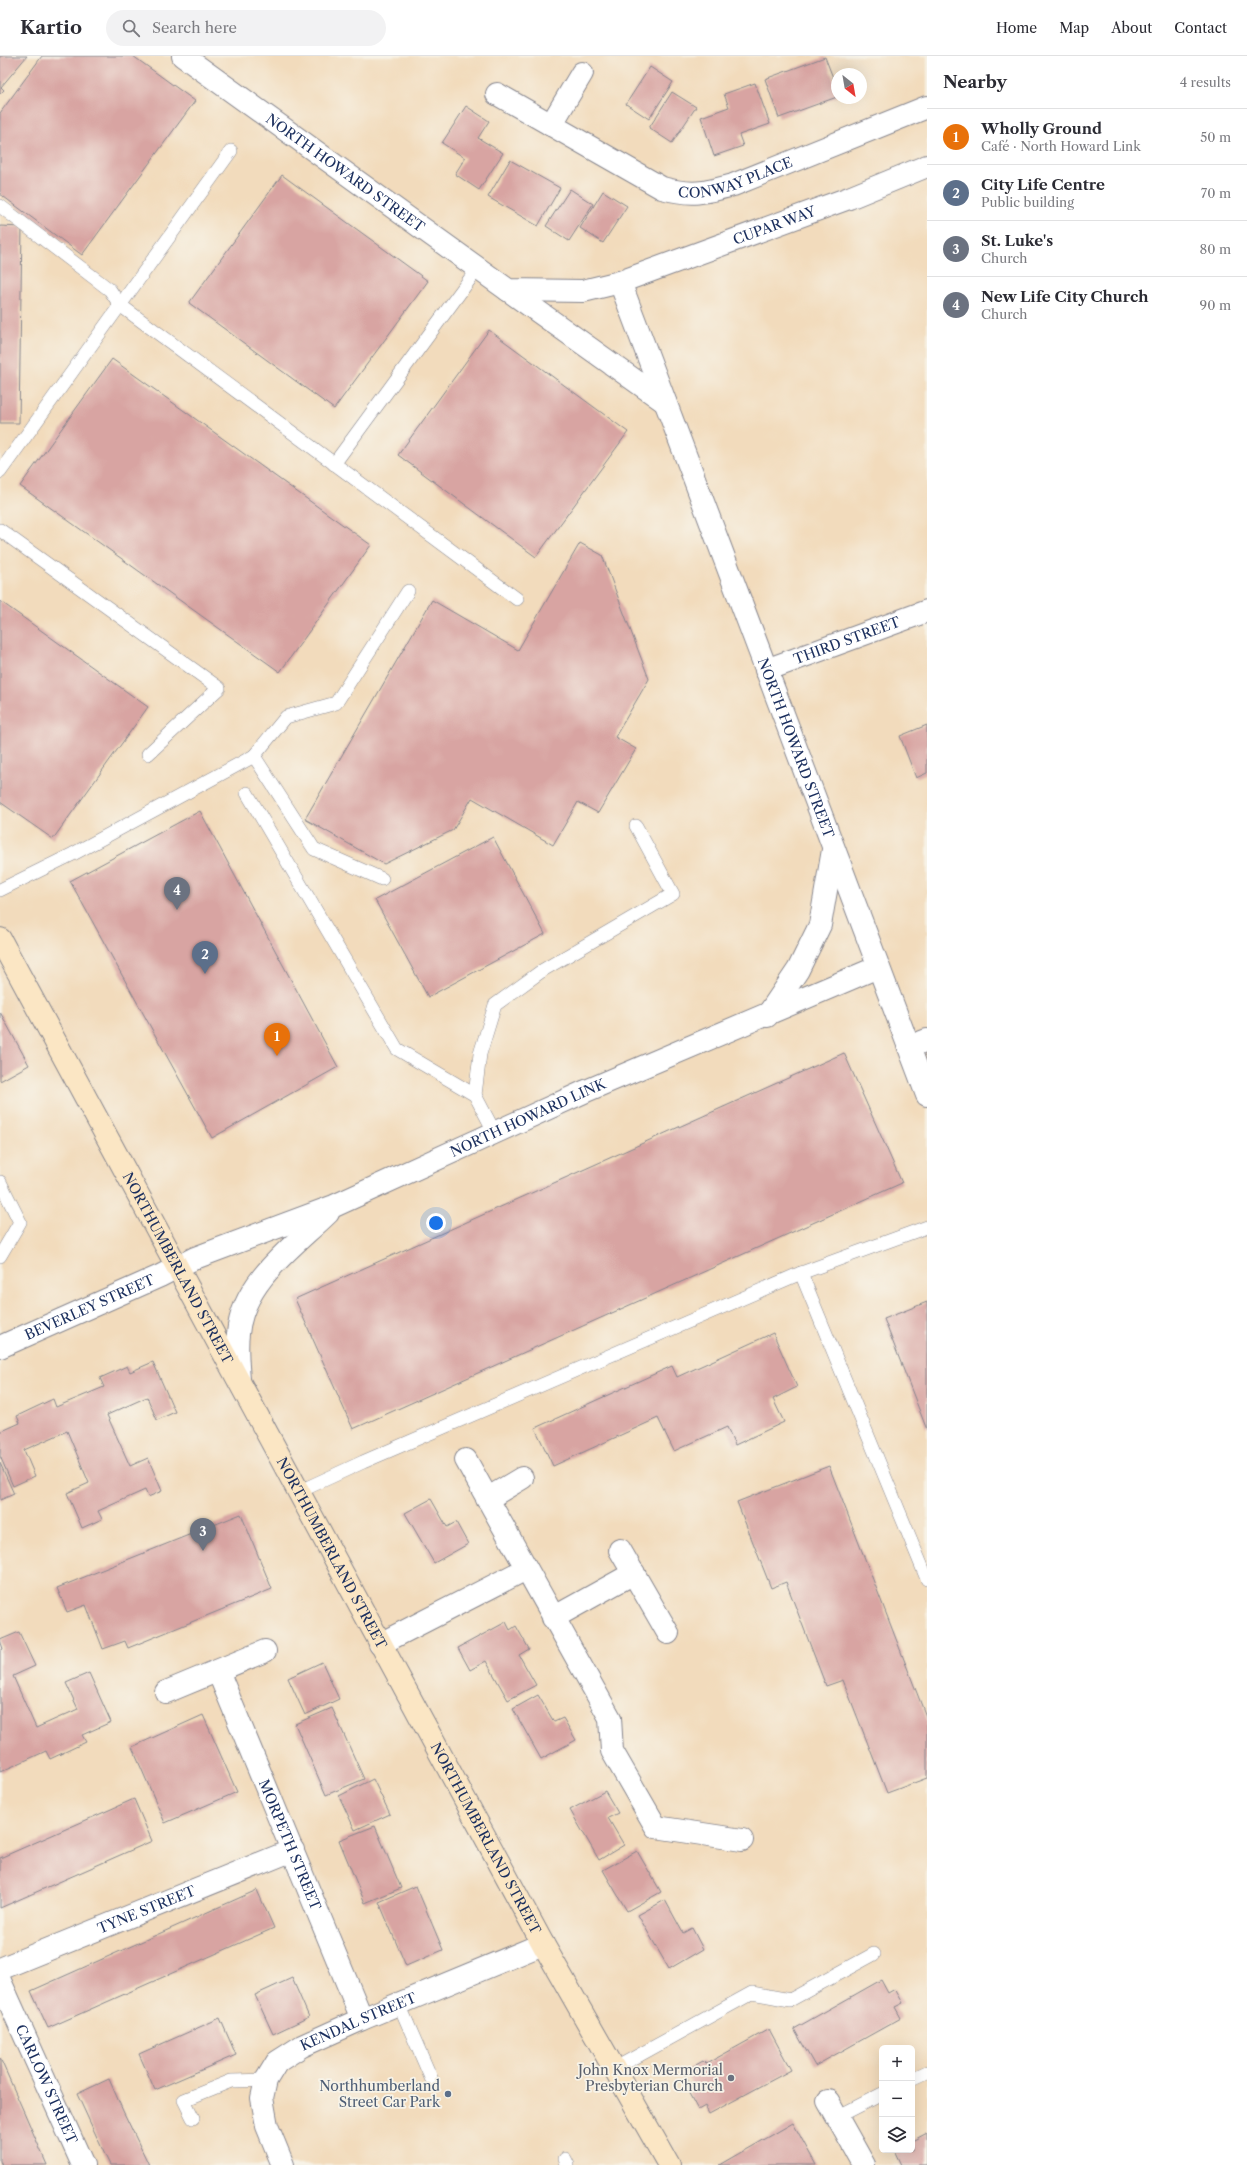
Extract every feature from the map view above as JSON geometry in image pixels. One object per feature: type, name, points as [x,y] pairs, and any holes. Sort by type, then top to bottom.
[{"type":"main road","name":"NORTHUMBERLAND STREET","points":[[0,939],[543,1944],[670,2165]]},
{"type":"street","name":"NORTH HOWARD STREET","points":[[183,56],[665,402]]},
{"type":"street","points":[[551,125],[582,73]]},
{"type":"street","name":"CONWAY PLACE","points":[[497,94],[662,188],[681,193],[700,194],[733,185],[927,107]]},
{"type":"street","name":"CUPAR WAY","points":[[620,282],[849,198],[927,166]]},
{"type":"street","name":"NORTH HOWARD STREET","points":[[620,282],[878,967],[918,1043],[927,1095]]},
{"type":"street","points":[[508,290],[583,291],[620,282]]},
{"type":"street","name":"THIRD STREET","points":[[766,670],[927,611]]},
{"type":"street","points":[[767,1016],[798,970],[820,925],[833,848]]},
{"type":"street","name":"NORTH HOWARD LINK","points":[[178,1266],[209,1252],[334,1206],[586,1091],[767,1016],[878,967]]},
{"type":"street","points":[[238,1380],[238,1334],[243,1311],[257,1284],[334,1206]]},
{"type":"street","name":"BEVERLEY STREET","points":[[0,1347],[178,1266]]},
{"type":"street","points":[[466,1460],[610,1718],[612,1751],[656,1827],[742,1840]]},
{"type":"street","points":[[487,1499],[522,1478]]},
{"type":"street","points":[[620,1550],[668,1633]]},
{"type":"street","points":[[380,1644],[526,1569]]},
{"type":"street","points":[[554,1618],[634,1573]]},
{"type":"street","points":[[166,1692],[266,1651]]},
{"type":"street","name":"MORPETH STREET","points":[[218,1671],[362,2019]]},
{"type":"street","name":"TYNE STREET","points":[[0,1969],[293,1850]]},
{"type":"street","name":"KENDAL STREET","points":[[283,2165],[267,2126],[262,2098],[266,2080],[277,2062],[302,2046],[362,2019],[543,1944]]},
{"type":"street","name":"CARLOW STREET","points":[[0,1981],[83,2165]]},
{"type":"street","points":[[833,2109],[864,2165]]},
{"type":"lane","points":[[0,472],[231,151]]},
{"type":"lane","points":[[0,206],[110,290],[120,305],[517,599]]},
{"type":"lane","points":[[334,464],[478,268]]},
{"type":"lane","points":[[0,530],[218,688],[148,754]]},
{"type":"lane","points":[[0,890],[73,854],[254,756],[286,717],[336,703],[408,591]]},
{"type":"lane","points":[[254,756],[314,849],[382,879]]},
{"type":"lane","points":[[247,793],[397,1049],[475,1095],[494,1133]]},
{"type":"lane","points":[[475,1095],[480,1054],[495,1005],[543,970],[673,894],[636,826]]},
{"type":"lane","points":[[0,1182],[20,1222],[0,1256]]},
{"type":"lane","points":[[298,1492],[370,1458],[801,1272],[927,1227]]},
{"type":"lane","points":[[801,1272],[927,1579]]},
{"type":"lane","points":[[614,2069],[752,1993],[790,2000],[874,1954]]},
{"type":"lane","points":[[399,2004],[432,2080]]},
{"type":"lane","points":[[915,2078],[927,2072]]},
{"type":"lane","points":[[193,2118],[184,2100],[231,2081],[266,2080]]},
{"type":"lane","points":[[833,2109],[879,2095]]},
{"type":"building","points":[[0,56],[27,56],[1,87],[4,90],[0,94]]},
{"type":"building","points":[[42,56],[133,56],[195,101],[82,255],[0,194],[0,113]]},
{"type":"building","points":[[825,57],[831,72],[831,99],[779,118],[765,79]]},
{"type":"building","points":[[650,67],[673,82],[649,119],[626,104]]},
{"type":"building","points":[[755,83],[770,124],[739,135],[743,146],[714,156],[701,117],[729,107],[724,94]]},
{"type":"building","points":[[672,92],[696,107],[672,143],[649,128]]},
{"type":"building","points":[[466,106],[489,121],[478,138],[503,153],[479,190],[455,174],[465,158],[442,143]]},
{"type":"building","points":[[510,160],[560,188],[538,226],[488,197]]},
{"type":"building","points":[[282,175],[428,281],[334,409],[189,303]]},
{"type":"building","points":[[570,189],[593,204],[569,241],[546,226]]},
{"type":"building","points":[[603,191],[627,206],[603,243],[580,228]]},
{"type":"building","points":[[0,226],[22,227],[19,423],[0,423]]},
{"type":"building","points":[[489,330],[628,432],[536,557],[398,455]]},
{"type":"building","points":[[112,359],[371,545],[280,672],[20,486]]},
{"type":"building","points":[[580,543],[602,555],[649,679],[615,737],[636,749],[598,813],[578,802],[553,845],[472,798],[453,830],[384,864],[305,819],[432,600],[518,650]]},
{"type":"building","points":[[0,601],[148,707],[53,839],[0,802]]},
{"type":"building","points":[[927,725],[927,773],[916,778],[900,736]]},
{"type":"building","points":[[200,811],[338,1067],[212,1138],[70,881]]},
{"type":"building","points":[[493,837],[545,934],[428,997],[375,900]]},
{"type":"building","points":[[0,1012],[29,1065],[0,1081]]},
{"type":"building","points":[[844,1053],[902,1183],[353,1429],[295,1299]]},
{"type":"building","points":[[927,1302],[927,1430],[884,1319]]},
{"type":"building","points":[[773,1333],[797,1387],[773,1399],[784,1422],[735,1445],[727,1427],[674,1451],[658,1418],[553,1466],[535,1428],[672,1366],[677,1377]]},
{"type":"building","points":[[153,1362],[175,1412],[157,1420],[147,1397],[107,1415],[130,1466],[148,1458],[162,1491],[148,1497],[145,1490],[98,1511],[102,1519],[82,1528],[67,1493],[89,1483],[67,1431],[24,1450],[35,1476],[13,1486],[0,1456],[0,1432],[20,1423],[17,1416],[53,1399],[56,1407],[104,1387],[100,1378],[127,1366],[130,1372]]},
{"type":"building","points":[[0,1463],[14,1494],[0,1500]]},
{"type":"building","points":[[829,1466],[927,1719],[927,1778],[887,1793],[843,1680],[826,1686],[786,1582],[771,1588],[737,1502]]},
{"type":"building","points":[[431,1499],[447,1527],[456,1522],[468,1544],[434,1563],[405,1513]]},
{"type":"building","points":[[241,1514],[272,1589],[128,1648],[125,1641],[103,1649],[86,1605],[67,1612],[57,1588]]},
{"type":"building","points":[[506,1622],[510,1630],[516,1626],[529,1649],[519,1655],[536,1685],[508,1700],[486,1661],[470,1670],[458,1648]]},
{"type":"building","points":[[19,1632],[35,1666],[13,1676],[36,1728],[78,1709],[66,1683],[89,1673],[111,1722],[82,1735],[86,1742],[50,1759],[46,1751],[0,1772],[0,1651],[3,1649],[0,1640]]},
{"type":"building","points":[[322,1662],[339,1699],[305,1715],[288,1678]]},
{"type":"building","points":[[538,1695],[554,1722],[563,1718],[576,1740],[541,1759],[513,1709]]},
{"type":"building","points":[[332,1708],[364,1779],[326,1795],[295,1724]]},
{"type":"building","points":[[203,1715],[237,1792],[165,1823],[132,1747]]},
{"type":"building","points":[[373,1779],[390,1814],[355,1830],[339,1796]]},
{"type":"building","points":[[605,1791],[618,1813],[608,1818],[624,1845],[599,1860],[570,1810]]},
{"type":"building","points":[[134,1799],[152,1841],[0,1908],[0,1858]]},
{"type":"building","points":[[375,1826],[401,1888],[365,1903],[339,1840]]},
{"type":"building","points":[[637,1851],[661,1892],[627,1911],[603,1870]]},
{"type":"building","points":[[416,1886],[443,1950],[406,1966],[379,1902]]},
{"type":"building","points":[[257,1890],[274,1928],[48,2028],[31,1991]]},
{"type":"building","points":[[665,1900],[683,1933],[692,1928],[703,1949],[669,1969],[638,1915]]},
{"type":"building","points":[[292,1978],[309,2017],[273,2034],[255,1995]]},
{"type":"building","points":[[881,1980],[888,1993],[895,1989],[903,2003],[895,2007],[901,2018],[815,2066],[794,2029]]},
{"type":"building","points":[[220,2018],[236,2055],[155,2090],[139,2054]]},
{"type":"building","name":"John Knox Mermorial Presbyterian Church","points":[[769,2029],[791,2070],[709,2114],[705,2106],[698,2110],[685,2086],[690,2083],[683,2072],[703,2061],[706,2064]]},
{"type":"building","points":[[0,2058],[47,2165],[2,2165],[0,2160]]},
{"type":"building","points":[[109,2079],[149,2165],[110,2165],[106,2157],[77,2094]]},
{"type":"building","points":[[793,2123],[816,2165],[720,2165]]},
{"type":"building","points":[[927,2133],[927,2165],[901,2165],[895,2153],[915,2153],[915,2139]]},
{"type":"place","name":"New Life City Church","points":[[177,910]]},
{"type":"place","name":"City Life Centre","points":[[205,974]]},
{"type":"place","name":"Wholly Ground","points":[[277,1056]]},
{"type":"place","name":"St. Luke's","points":[[203,1551]]},
{"type":"place","name":"John Knox Mermorial Presbyterian Church","points":[[731,2078]]},
{"type":"place","name":"Northhumberland Street Car Park","points":[[448,2094]]}]
